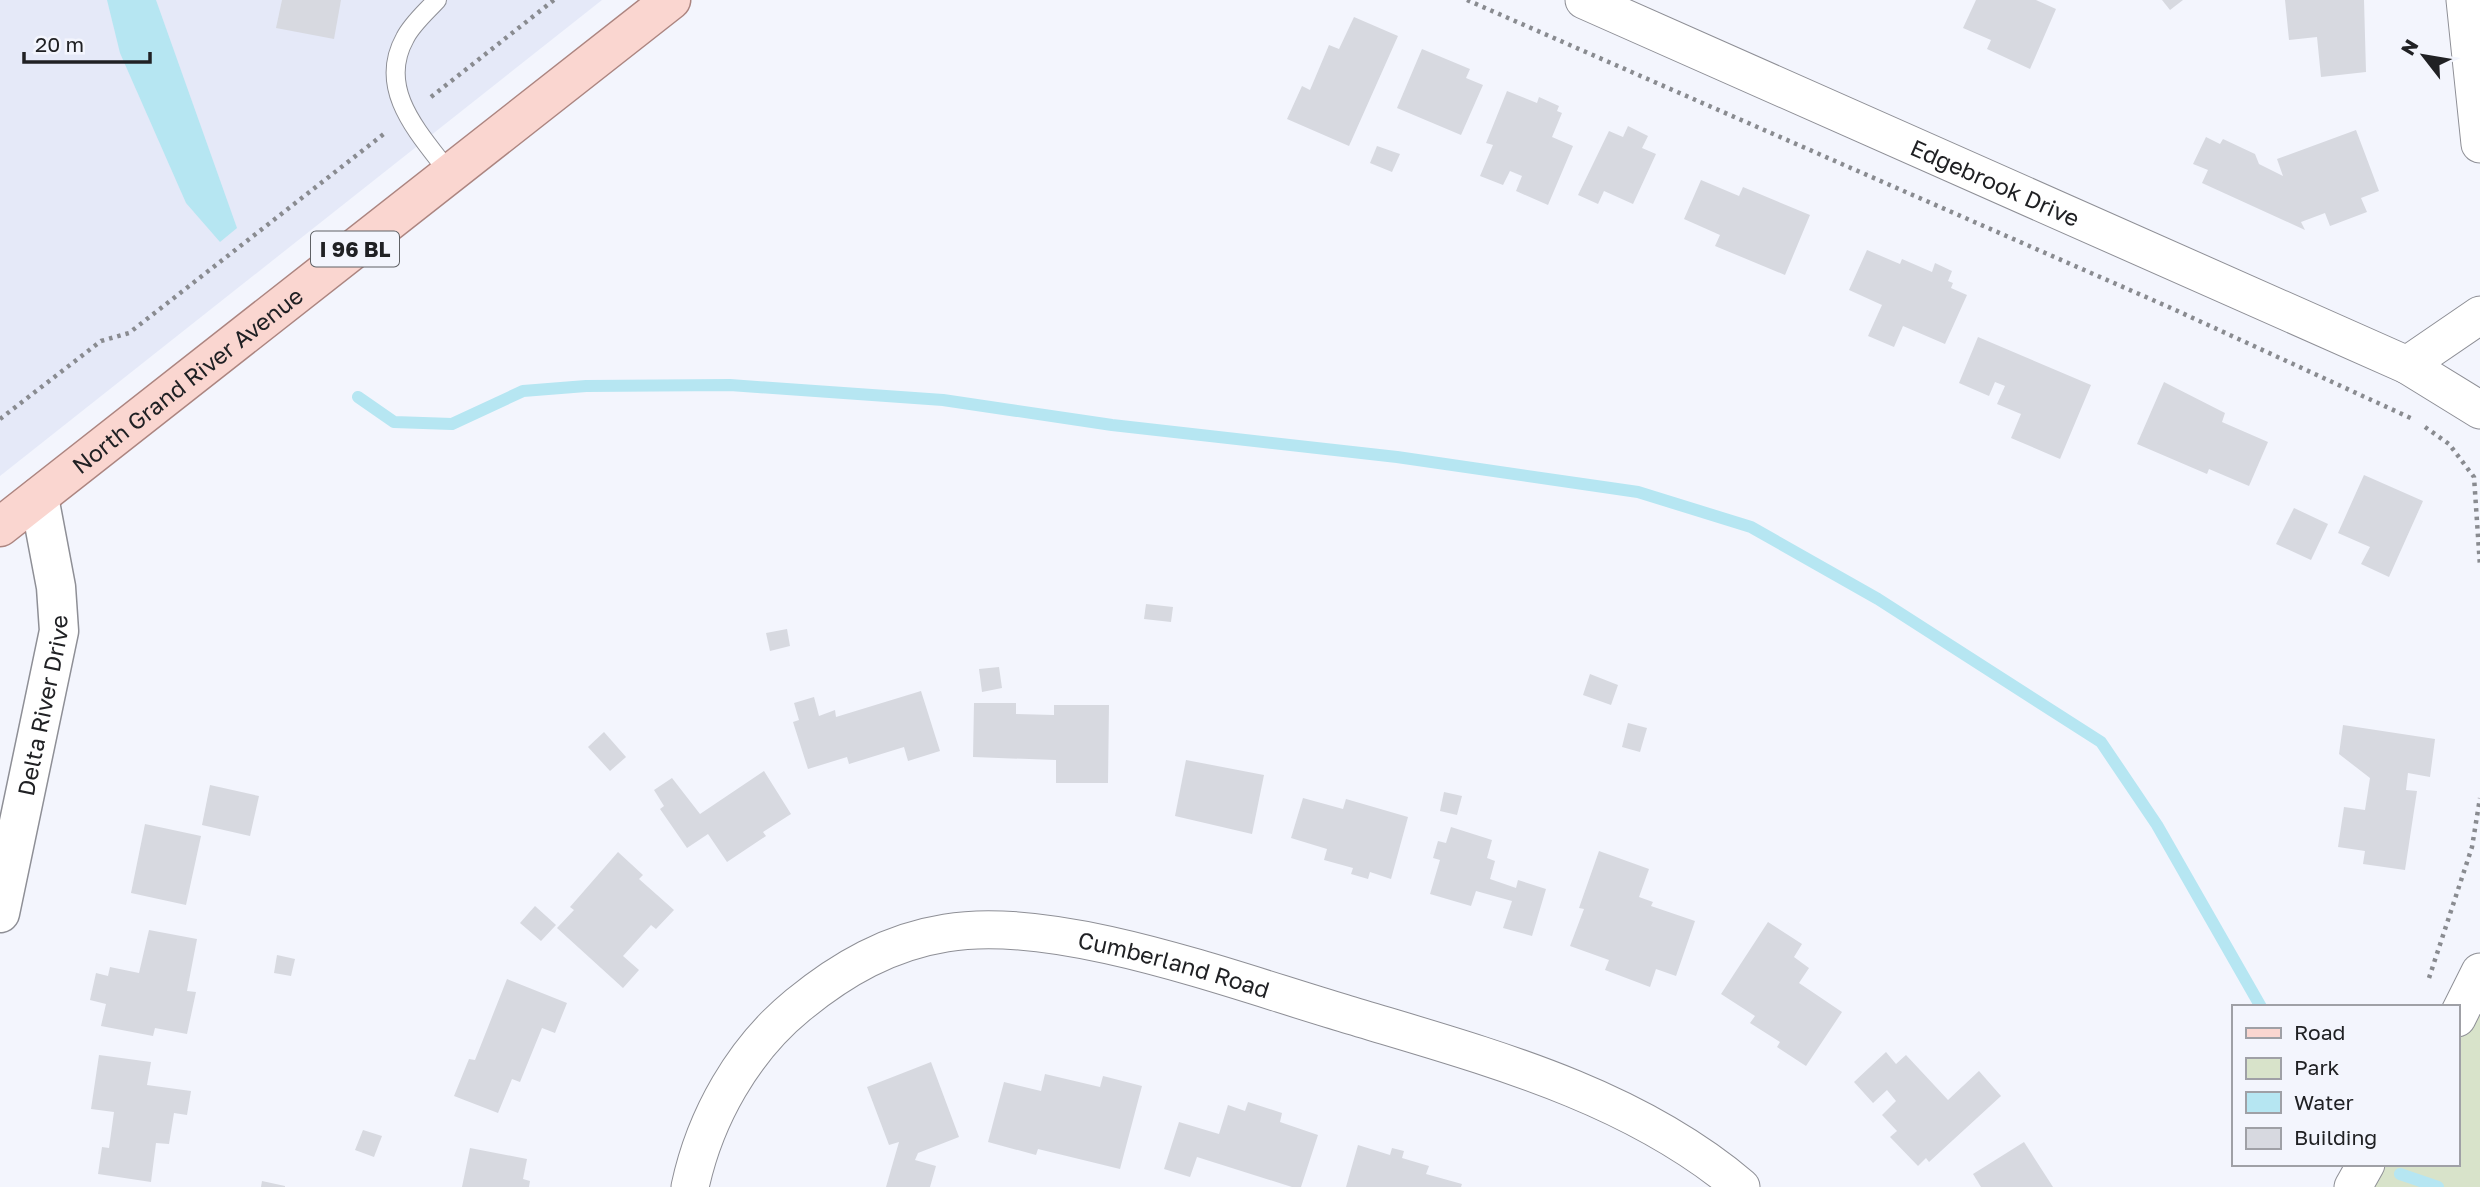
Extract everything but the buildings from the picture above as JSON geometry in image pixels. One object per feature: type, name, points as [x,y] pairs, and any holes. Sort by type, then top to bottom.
[{"type":"main road","name":"North Grand River Avenue","points":[[0,527],[671,0]]},
{"type":"street","name":"Edgebrook Drive","points":[[1584,0],[2407,365],[2480,410]]},
{"type":"street","points":[[2465,0],[2480,144]]},
{"type":"street","points":[[2407,365],[2480,315]]},
{"type":"street","name":"Delta River Drive","points":[[0,913],[59,631],[56,587],[39,497]]},
{"type":"street","name":"Cumberland Road","points":[[690,1187],[714,1114],[743,1063],[782,1018],[836,974],[894,947],[946,933],[1001,930],[1071,938],[1170,961],[1472,1052],[1644,1120],[1705,1157],[1741,1187]]},
{"type":"street","points":[[2459,1014],[2480,972]]},
{"type":"street","points":[[2353,1187],[2365,1166]]},
{"type":"lane","points":[[437,0],[406,35],[396,57],[395,82],[407,116],[450,174]]},
{"type":"path","points":[[0,419],[101,341],[129,333],[554,0]]},
{"type":"path","points":[[1467,0],[2171,308],[2417,421],[2449,444],[2474,477],[2480,566]]},
{"type":"path","points":[[2428,979],[2472,847],[2480,798]]},
{"type":"shaded area","points":[[0,0],[602,0],[0,476]]},
{"type":"green space","points":[[2480,972],[2480,1187],[2353,1187],[2365,1166],[2459,1166],[2459,1014]]},
{"type":"water","points":[[107,0],[156,0],[237,228],[220,242],[186,203],[120,53]]},
{"type":"waterway","points":[[358,397],[394,422],[452,424],[523,391],[586,386],[730,385],[943,400],[1112,425],[1397,457],[1638,492],[1751,527],[1878,599],[2101,742],[2157,825],[2260,1005]]},
{"type":"waterway","points":[[2400,1174],[2438,1187]]}]
